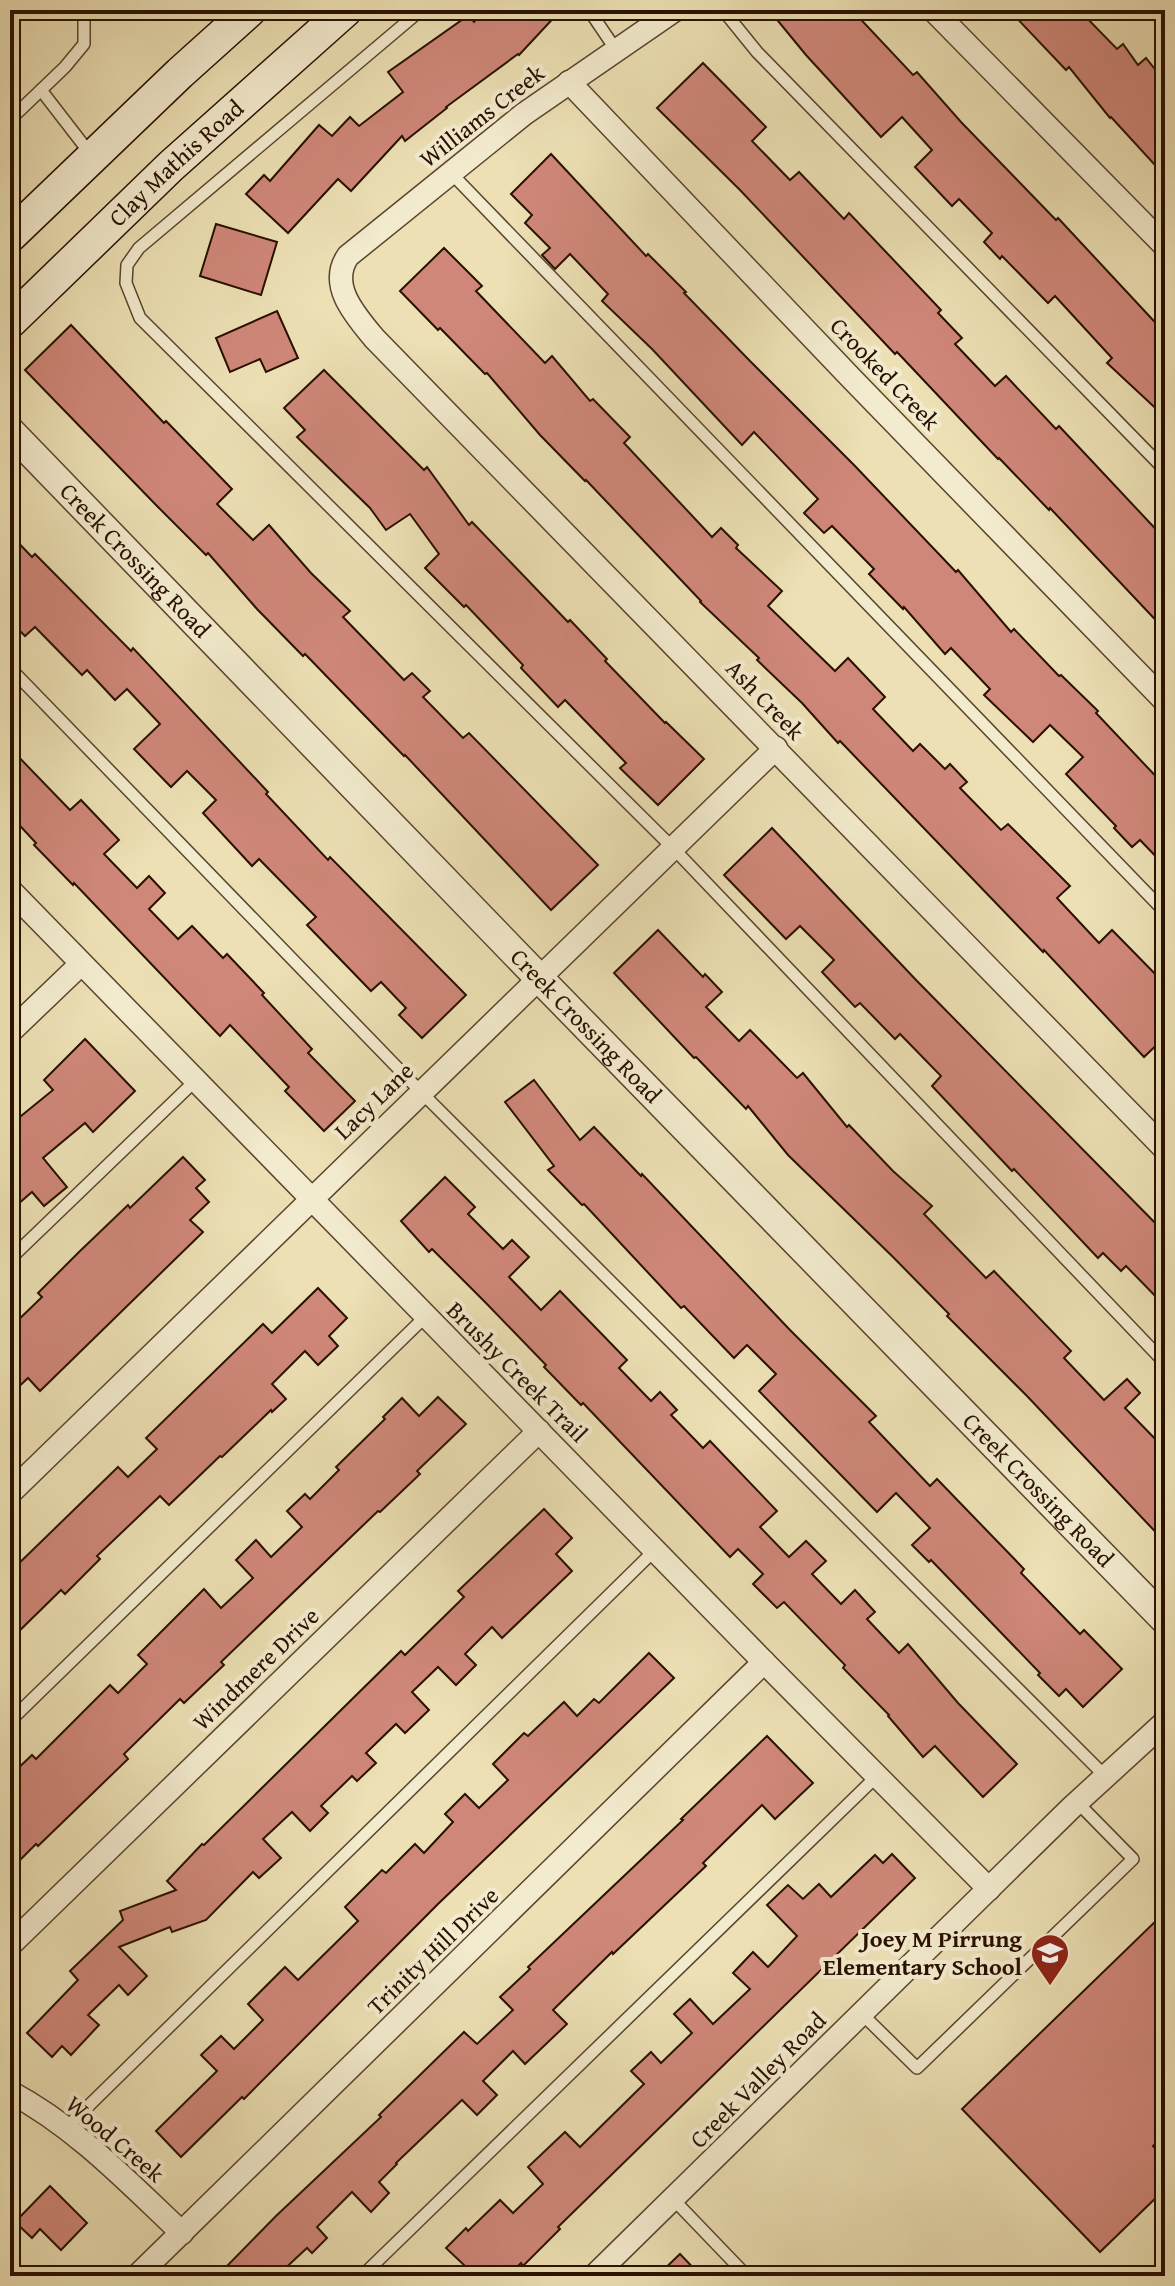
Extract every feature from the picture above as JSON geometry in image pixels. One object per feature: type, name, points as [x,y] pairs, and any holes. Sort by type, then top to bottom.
[{"type":"main road","points":[[10,236],[250,10]]},
{"type":"main road","name":"Clay Mathis Road","points":[[10,322],[171,166],[346,10]]},
{"type":"street","name":"Williams Creek","points":[[340,280],[341,265],[348,256],[524,114],[675,10]]},
{"type":"street","points":[[933,10],[1165,246]]},
{"type":"street","name":"Crooked Creek","points":[[569,82],[1165,701]]},
{"type":"street","name":"Ash Creek","points":[[340,280],[355,315],[374,338],[1165,1149]]},
{"type":"street","name":"Creek Crossing Road","points":[[10,431],[1165,1620]]},
{"type":"street","name":"Lacy Lane","points":[[10,1493],[776,748]]},
{"type":"street","name":"Brushy Creek Trail","points":[[10,890],[989,1889]]},
{"type":"street","points":[[10,1032],[81,964]]},
{"type":"street","name":"Windmere Drive","points":[[10,1945],[539,1431]]},
{"type":"street","name":"Trinity Hill Drive","points":[[137,2276],[764,1662]]},
{"type":"street","name":"Creek Valley Road","points":[[594,2276],[1077,1802],[1165,1722]]},
{"type":"street","name":"Wood Creek","points":[[10,2092],[66,2128],[182,2233]]},
{"type":"lane","points":[[10,118],[84,44],[84,10]]},
{"type":"lane","points":[[421,10],[139,248],[127,265],[126,283],[140,318],[673,848],[1165,1363]]},
{"type":"lane","points":[[589,10],[616,50]]},
{"type":"lane","points":[[723,10],[757,52],[1165,470]]},
{"type":"lane","points":[[41,90],[93,156]]},
{"type":"lane","points":[[451,173],[1165,912]]},
{"type":"lane","points":[[10,668],[421,1092],[1105,1776]]},
{"type":"lane","points":[[10,1259],[195,1081]]},
{"type":"lane","points":[[10,1721],[426,1316]]},
{"type":"lane","points":[[66,2128],[655,1550]]},
{"type":"lane","points":[[362,2276],[877,1776]]},
{"type":"lane","points":[[862,2014],[917,2068],[1133,1859],[1077,1802]]},
{"type":"lane","points":[[674,2200],[747,2276]]},
{"type":"building","points":[[485,10],[561,10],[519,55],[446,107],[405,141],[402,136],[351,191],[338,179],[288,233],[246,194],[264,175],[270,181],[319,125],[332,136],[350,117],[359,126],[403,92],[388,72],[469,15],[474,22]]},
{"type":"building","points":[[769,10],[852,10],[913,75],[917,72],[961,122],[1056,220],[1058,218],[1165,333],[1165,417],[1107,363],[1112,358],[1055,296],[1048,303],[1002,256],[1000,259],[984,242],[992,233],[959,199],[952,206],[915,167],[932,150],[902,117],[881,137]]},
{"type":"building","points":[[1009,10],[1079,10],[1117,49],[1123,44],[1138,65],[1146,58],[1165,82],[1165,176],[1110,118],[1069,67],[1066,70]]},
{"type":"building","points":[[703,63],[766,127],[752,141],[790,180],[799,172],[844,219],[849,213],[941,310],[938,313],[962,338],[955,344],[995,386],[1006,376],[1056,429],[1059,426],[1165,539],[1165,630],[1050,508],[998,459],[657,108]]},
{"type":"building","points":[[551,154],[646,256],[648,254],[686,292],[956,572],[958,570],[1011,632],[1014,629],[1098,711],[1096,713],[1165,786],[1165,866],[1140,840],[1132,847],[1066,774],[1083,757],[1050,725],[1033,742],[984,695],[990,689],[951,648],[945,654],[904,607],[869,574],[874,569],[832,526],[824,533],[804,513],[818,499],[754,432],[742,445],[602,301],[608,294],[570,254],[555,269],[542,255],[550,248],[525,223],[532,215],[511,194]]},
{"type":"building","points":[[216,224],[277,242],[261,295],[200,276]]},
{"type":"building","points":[[444,248],[482,286],[476,291],[545,363],[552,356],[590,401],[593,399],[630,437],[624,443],[712,537],[721,528],[738,545],[736,548],[782,591],[768,606],[835,671],[848,658],[885,697],[873,709],[913,751],[920,744],[945,769],[950,764],[967,782],[960,788],[1001,830],[1008,824],[1070,886],[1057,898],[1099,943],[1112,930],[1165,984],[1165,1037],[1144,1057],[1044,950],[840,741],[838,743],[757,660],[759,658],[700,602],[540,435],[487,373],[400,291]]},
{"type":"building","points":[[277,311],[298,358],[266,372],[260,359],[230,372],[216,338]]},
{"type":"building","points":[[71,325],[232,489],[217,504],[253,540],[269,525],[350,611],[343,617],[404,680],[412,673],[430,691],[423,697],[463,738],[469,733],[598,865],[551,910],[405,755],[305,654],[303,656],[208,553],[206,555],[25,370]]},
{"type":"building","points":[[324,370],[424,470],[427,467],[469,525],[472,522],[568,622],[570,620],[665,723],[704,759],[658,805],[620,768],[626,763],[565,700],[558,707],[466,605],[464,607],[425,568],[439,554],[410,514],[386,530],[370,508],[297,437],[305,430],[284,408]]},
{"type":"building","points":[[10,534],[32,557],[35,554],[131,651],[133,648],[328,860],[330,857],[466,995],[422,1038],[399,1015],[406,1008],[381,982],[371,991],[307,925],[316,917],[259,859],[252,866],[203,813],[216,800],[187,771],[171,787],[134,749],[160,724],[127,689],[115,700],[87,670],[82,675],[35,627],[25,636],[10,621]]},
{"type":"building","points":[[10,748],[70,810],[81,800],[119,840],[104,854],[137,888],[149,876],[165,893],[149,909],[178,939],[192,926],[223,958],[227,954],[312,1049],[308,1053],[355,1101],[324,1131],[285,1091],[289,1087],[230,1025],[220,1036],[34,845],[36,843],[10,815]]},
{"type":"building","points":[[772,828],[917,981],[1165,1233],[1165,1306],[1126,1266],[1121,1271],[1103,1253],[1098,1258],[1014,1169],[1012,1171],[932,1086],[941,1076],[900,1034],[895,1039],[860,1003],[855,1007],[822,972],[834,960],[800,926],[786,939],[724,875]]},
{"type":"building","points":[[658,930],[703,977],[705,974],[722,992],[706,1007],[739,1041],[750,1030],[797,1078],[803,1073],[847,1127],[849,1125],[932,1206],[924,1214],[986,1278],[994,1271],[1071,1351],[1064,1358],[1104,1400],[1127,1379],[1140,1393],[1125,1408],[1165,1449],[1165,1542],[947,1316],[949,1314],[788,1155],[748,1106],[746,1109],[694,1058],[614,973]]},
{"type":"building","points":[[85,1039],[135,1091],[93,1132],[85,1123],[43,1158],[67,1187],[44,1206],[32,1192],[10,1211],[10,1125],[53,1090],[44,1080]]},
{"type":"building","points":[[534,1080],[580,1140],[594,1127],[642,1174],[876,1416],[869,1422],[930,1486],[937,1479],[1024,1569],[1021,1573],[1080,1634],[1084,1630],[1122,1669],[1083,1707],[1066,1689],[1059,1696],[931,1560],[929,1562],[912,1545],[930,1528],[896,1493],[877,1512],[759,1391],[776,1374],[747,1345],[734,1358],[684,1306],[681,1308],[548,1170],[554,1166],[505,1102]]},
{"type":"building","points":[[183,1157],[205,1180],[196,1188],[209,1202],[190,1220],[203,1232],[40,1391],[28,1378],[10,1395],[10,1328],[42,1297],[38,1293],[79,1252]]},
{"type":"building","points":[[445,1177],[475,1207],[468,1214],[503,1249],[512,1240],[529,1257],[509,1277],[541,1310],[560,1291],[627,1360],[619,1368],[651,1401],[660,1392],[677,1410],[671,1415],[703,1448],[710,1441],[777,1511],[760,1527],[789,1557],[806,1541],[826,1561],[812,1574],[841,1604],[855,1590],[875,1612],[867,1619],[899,1653],[908,1644],[958,1703],[1017,1764],[983,1797],[935,1746],[923,1757],[889,1715],[843,1668],[845,1665],[784,1602],[777,1608],[753,1584],[763,1574],[738,1549],[730,1557],[583,1403],[581,1405],[544,1367],[546,1365],[484,1301],[432,1249],[429,1252],[401,1221]]},
{"type":"building","points":[[318,1288],[347,1318],[329,1336],[338,1346],[318,1365],[305,1351],[272,1384],[286,1399],[169,1505],[160,1496],[97,1556],[100,1559],[65,1594],[61,1590],[10,1640],[10,1572],[118,1467],[128,1477],[157,1449],[146,1438],[263,1324],[272,1333]]},
{"type":"building","points":[[438,1397],[466,1424],[417,1471],[420,1474],[221,1662],[224,1665],[184,1703],[180,1699],[124,1754],[128,1759],[10,1870],[10,1776],[32,1755],[36,1759],[110,1685],[118,1693],[147,1664],[138,1655],[204,1589],[221,1608],[253,1578],[236,1560],[256,1540],[271,1557],[302,1527],[287,1511],[305,1494],[310,1499],[402,1398],[419,1416]]},
{"type":"building","points":[[544,1509],[572,1538],[556,1554],[572,1571],[502,1638],[492,1627],[465,1654],[476,1665],[456,1685],[438,1667],[412,1692],[429,1710],[405,1733],[396,1724],[366,1753],[376,1763],[357,1781],[352,1776],[321,1806],[328,1813],[310,1831],[292,1812],[263,1839],[281,1858],[259,1878],[253,1872],[206,1920],[172,1932],[170,1927],[119,1947],[147,1976],[128,1995],[119,1985],[88,2015],[99,2025],[71,2055],[62,2046],[52,2057],[27,2033],[78,1980],[70,1971],[123,1920],[120,1911],[176,1890],[167,1881],[202,1844],[401,1651],[405,1655],[464,1597],[458,1591]]},
{"type":"building","points":[[649,1653],[674,1678],[181,2157],[156,2131],[217,2071],[201,2055],[221,2036],[234,2049],[263,2020],[248,2004],[285,1967],[298,1980],[358,1921],[345,1907],[382,1870],[386,1873],[415,1844],[424,1853],[453,1822],[445,1814],[465,1794],[479,1808],[508,1780],[493,1764],[524,1733],[528,1736],[564,1702],[577,1716],[594,1699],[599,1703]]},
{"type":"building","points":[[767,1736],[813,1783],[775,1819],[762,1805],[703,1863],[706,1866],[553,2010],[567,2024],[525,2064],[513,2051],[483,2081],[497,2095],[477,2115],[462,2100],[379,2182],[389,2193],[371,2212],[352,2192],[317,2227],[327,2238],[312,2253],[307,2248],[277,2276],[237,2276],[227,2266],[464,2032],[477,2044],[513,2010],[500,1997]]},
{"type":"building","points":[[892,1854],[915,1878],[558,2227],[560,2229],[523,2266],[521,2263],[508,2276],[453,2276],[464,2265],[446,2248],[500,2200],[513,2213],[543,2184],[528,2167],[565,2132],[580,2147],[644,2084],[631,2071],[651,2052],[661,2063],[692,2033],[674,2014],[690,1999],[713,2024],[750,1989],[733,1973],[753,1952],[768,1967],[797,1936],[767,1905],[788,1885],[803,1899],[819,1884],[831,1897],[875,1855],[883,1863]]},
{"type":"building","points":[[1165,1912],[1165,2135],[1153,2146],[1165,2159],[1165,2189],[1100,2252],[962,2109]]},
{"type":"building","points":[[50,2186],[87,2223],[61,2250],[40,2229],[32,2238],[15,2222]]},
{"type":"building","points":[[680,2254],[701,2276],[657,2276]]},
{"type":"place","name":"Joey M Pirrung Elementary School","points":[[1050,1987]]}]
